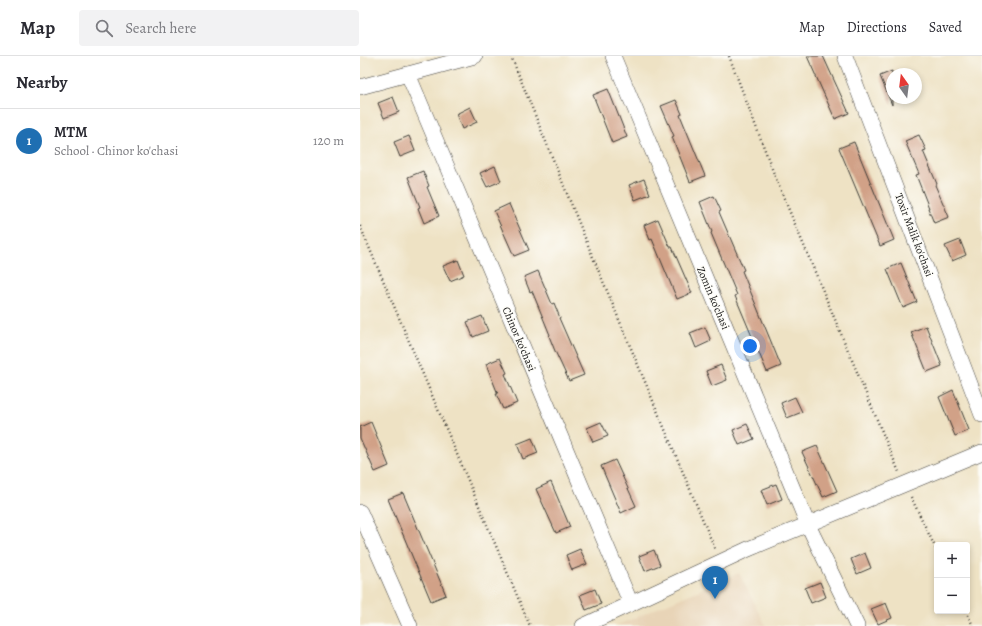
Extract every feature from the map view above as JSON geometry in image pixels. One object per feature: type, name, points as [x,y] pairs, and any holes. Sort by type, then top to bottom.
[{"type":"street","points":[[360,87],[475,56]]},
{"type":"street","name":"Zomin ko'chasi","points":[[613,56],[808,525],[858,626]]},
{"type":"street","name":"Toxir Malik ko'chasi","points":[[845,56],[982,414]]},
{"type":"street","name":"Chinor ko'chasi","points":[[408,74],[631,604]]},
{"type":"street","points":[[583,626],[721,562],[982,452]]},
{"type":"street","points":[[360,512],[410,626]]},
{"type":"path","points":[[511,56],[595,262],[721,562]]},
{"type":"path","points":[[729,56],[776,179],[905,484],[934,545]]},
{"type":"path","points":[[360,226],[530,626]]},
{"type":"path","points":[[967,614],[973,626]]},
{"type":"shaded area","points":[[739,573],[766,626],[616,626]]},
{"type":"building","points":[[807,56],[823,56],[849,113],[835,119]]},
{"type":"building","points":[[886,74],[886,90],[880,76]]},
{"type":"building","points":[[608,89],[627,137],[612,143],[593,95]]},
{"type":"building","points":[[393,97],[399,112],[384,118],[378,103]]},
{"type":"building","points":[[676,100],[682,114],[680,115],[705,176],[690,182],[672,137],[674,136],[661,106]]},
{"type":"building","points":[[470,107],[477,122],[462,129],[456,114]]},
{"type":"building","points":[[919,135],[926,150],[923,151],[937,184],[935,185],[949,217],[934,223],[916,175],[919,174],[905,141]]},
{"type":"building","points":[[409,136],[415,151],[400,157],[394,142]]},
{"type":"building","points":[[854,142],[894,240],[880,246],[839,148]]},
{"type":"building","points":[[495,166],[501,181],[487,187],[480,173]]},
{"type":"building","points":[[423,171],[429,186],[427,187],[439,216],[424,223],[418,208],[420,207],[408,177]]},
{"type":"building","points":[[644,179],[650,194],[635,200],[629,185]]},
{"type":"building","points":[[714,196],[721,211],[719,212],[744,270],[742,271],[781,366],[767,372],[735,296],[737,295],[711,233],[712,232],[700,202]]},
{"type":"building","points":[[509,204],[529,250],[514,256],[494,211]]},
{"type":"building","points":[[658,219],[692,293],[677,299],[652,239],[650,240],[644,225]]},
{"type":"building","points":[[960,240],[966,255],[952,261],[945,246]]},
{"type":"building","points":[[458,260],[464,275],[450,281],[443,266]]},
{"type":"building","points":[[901,263],[917,302],[903,308],[887,269]]},
{"type":"building","points":[[538,271],[552,304],[554,303],[584,375],[569,381],[555,351],[532,291],[530,292],[524,277]]},
{"type":"building","points":[[482,316],[488,331],[473,337],[467,322]]},
{"type":"building","points":[[926,326],[942,366],[927,372],[911,332]]},
{"type":"building","points":[[705,327],[711,341],[696,348],[690,333]]},
{"type":"building","points":[[500,358],[507,373],[505,374],[517,403],[503,409],[496,394],[498,394],[486,364]]},
{"type":"building","points":[[721,365],[727,380],[712,386],[706,371]]},
{"type":"building","points":[[953,390],[969,430],[955,436],[939,397]]},
{"type":"building","points":[[795,397],[802,412],[787,418],[781,403]]},
{"type":"building","points":[[371,422],[389,466],[375,472],[360,438],[360,427]]},
{"type":"building","points":[[601,422],[608,436],[593,442],[587,428]]},
{"type":"building","points":[[747,424],[754,439],[739,445],[733,430]]},
{"type":"building","points":[[532,438],[538,453],[523,459],[517,444]]},
{"type":"building","points":[[817,446],[837,491],[823,497],[802,452]]},
{"type":"building","points":[[615,460],[636,506],[621,513],[601,466]]},
{"type":"building","points":[[551,482],[570,527],[556,533],[536,489]]},
{"type":"building","points":[[776,484],[782,499],[767,505],[761,490]]},
{"type":"building","points":[[403,493],[446,595],[431,601],[388,499]]},
{"type":"building","points":[[580,549],[587,564],[572,570],[566,555]]},
{"type":"building","points":[[654,550],[660,565],[645,571],[639,556]]},
{"type":"building","points":[[865,553],[871,568],[857,574],[851,559]]},
{"type":"building","points":[[820,582],[826,597],[811,603],[805,588]]},
{"type":"building","points":[[595,589],[601,604],[586,610],[580,595]]},
{"type":"building","points":[[886,603],[892,618],[878,624],[871,609]]},
{"type":"place","name":"MTM","points":[[715,599]]}]
